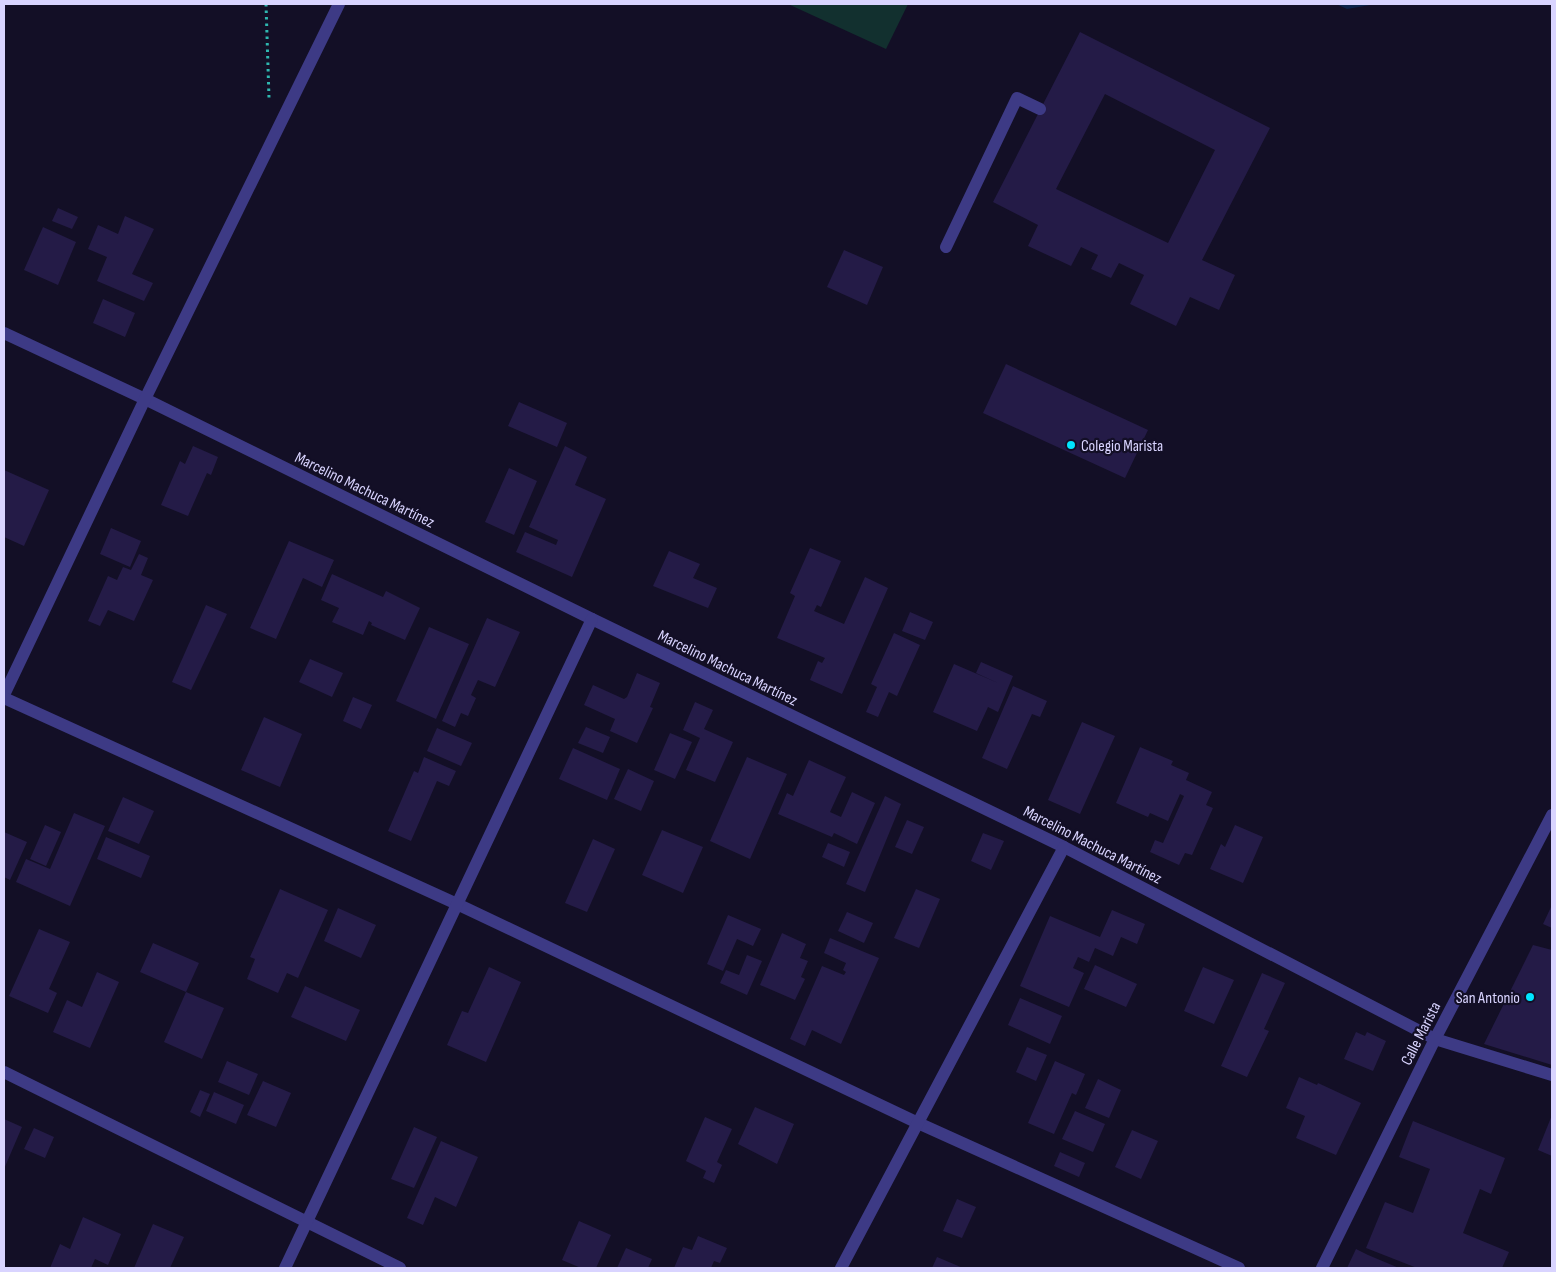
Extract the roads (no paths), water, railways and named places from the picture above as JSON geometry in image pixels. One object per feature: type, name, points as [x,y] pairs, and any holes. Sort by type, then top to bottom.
[{"type":"street","points":[[340,4],[145,399],[4,696],[457,904],[918,1123],[1239,1268]]},
{"type":"street","points":[[946,247],[1017,98],[1040,109]]},
{"type":"street","name":"Marcelino Machuca Martínez","points":[[4,332],[145,399],[592,619],[1064,846],[1435,1039],[1552,1075]]},
{"type":"street","points":[[285,1268],[592,619]]},
{"type":"street","name":"Calle Marista","points":[[1322,1268],[1435,1039],[1552,815]]},
{"type":"street","points":[[841,1268],[1064,846]]},
{"type":"street","points":[[4,1072],[400,1268]]},
{"type":"water","points":[[1336,4],[1376,4],[1347,9]]},
{"type":"place","name":"Colegio Marista","points":[[1071,445]]},
{"type":"place","name":"San Antonio","points":[[1530,997]]}]
